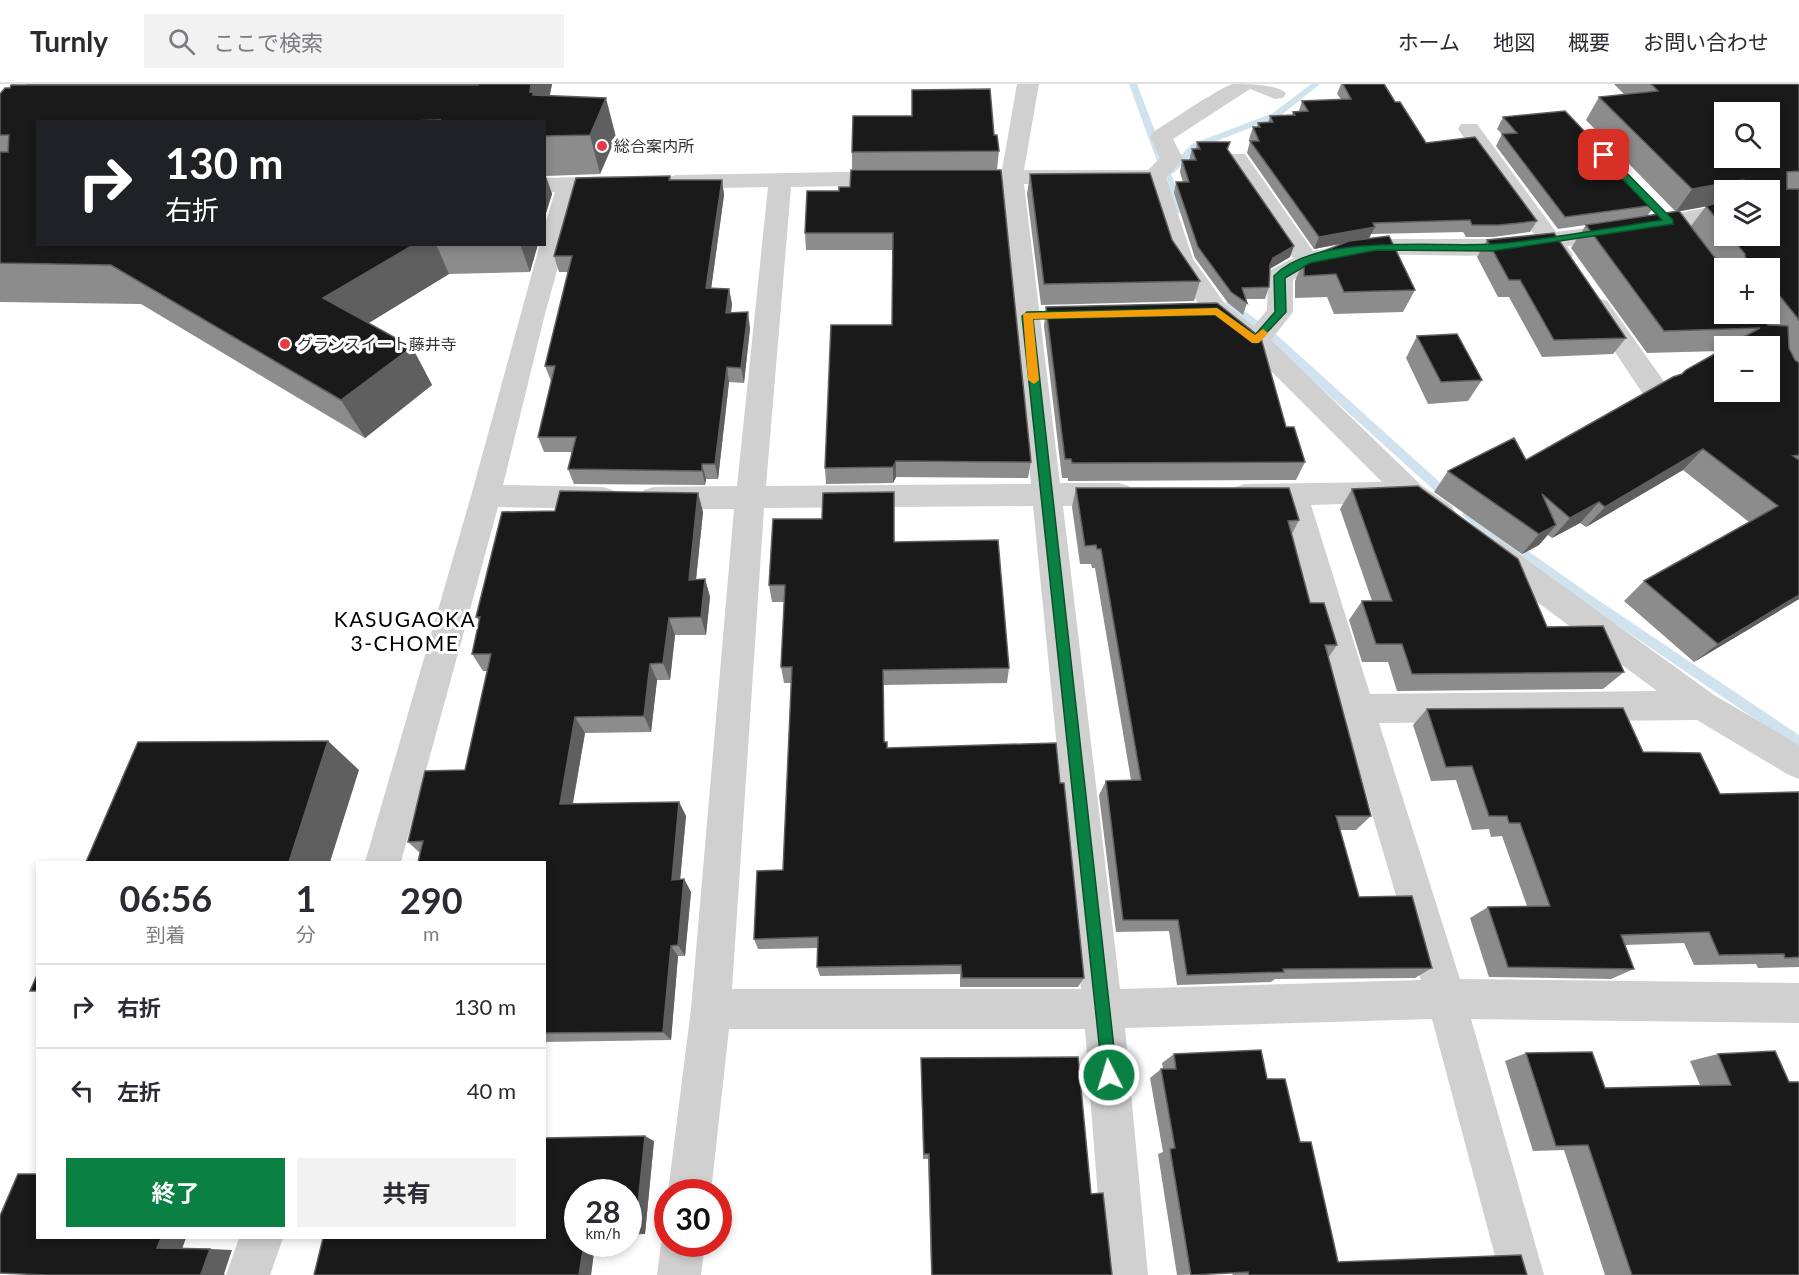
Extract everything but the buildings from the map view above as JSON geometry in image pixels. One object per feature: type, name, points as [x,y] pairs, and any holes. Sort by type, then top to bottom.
[{"type":"street","points":[[1028,84],[1021,114],[1012,177],[1039,316],[1046,494],[1103,1009],[1126,1275]]},
{"type":"street","points":[[546,242],[557,185],[780,179],[1154,177],[1172,159],[1161,137],[1251,86]]},
{"type":"street","points":[[1469,129],[1551,240],[1653,387]]},
{"type":"street","points":[[1237,159],[1307,260]]},
{"type":"street","points":[[1154,177],[1181,260],[1205,311],[1256,341],[1411,493],[1702,705],[1799,763]]},
{"type":"street","points":[[691,1179],[711,1009],[750,499],[780,179]]},
{"type":"street","points":[[1256,341],[1280,312],[1280,276],[1307,260],[1377,247],[1492,247],[1668,223],[1714,213]]},
{"type":"street","points":[[382,861],[486,496],[532,314],[545,246]]},
{"type":"street","points":[[1222,495],[1411,493]]},
{"type":"street","points":[[486,496],[750,499],[1152,494]]},
{"type":"street","points":[[1293,495],[1446,999],[1522,1275]]},
{"type":"street","points":[[1358,709],[1702,705]]},
{"type":"street","points":[[711,1009],[1103,1009],[1446,999],[1799,1003]]},
{"type":"street","points":[[248,1275],[261,1239]]},
{"type":"street","points":[[679,1275],[681,1257]]},
{"type":"waterway","points":[[1133,84],[1180,211]]},
{"type":"waterway","points":[[1171,171],[1195,146],[1276,115],[1316,84]]},
{"type":"waterway","points":[[1230,303],[1274,339],[1451,499]]},
{"type":"waterway","points":[[1468,514],[1489,532],[1587,600],[1799,743]]},
{"type":"slow traffic","points":[[1034,380],[1027,316],[1217,311],[1256,341],[1263,333]]},
{"type":"place","name":"総合案内所","points":[[602,146]]},
{"type":"place","name":"グランスイート藤井寺","points":[[285,344]]},
{"type":"district","name":"KASUGAOKA 3-CHOME","points":[[405,632]]},
{"type":"route","points":[[1109,1075],[1027,316],[1217,311],[1256,341],[1280,312],[1280,276],[1307,260],[1377,247],[1492,247],[1632,230],[1669,222],[1604,155]]}]
